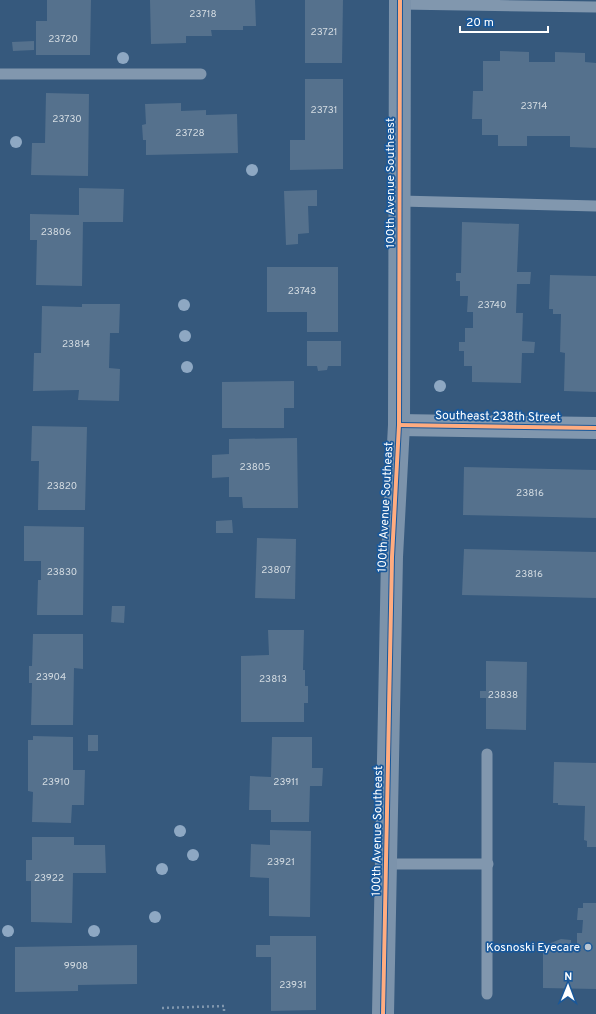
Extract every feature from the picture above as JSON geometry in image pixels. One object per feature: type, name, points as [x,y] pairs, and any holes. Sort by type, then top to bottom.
[{"type":"street","name":"100th Avenue Southeast","points":[[383,1014],[392,557],[399,425],[400,2]]},
{"type":"street","name":"Southeast 238th Street","points":[[399,425],[596,428]]},
{"type":"lane","points":[[400,2],[596,7]]},
{"type":"lane","points":[[0,74],[201,74]]},
{"type":"lane","points":[[400,201],[596,206]]},
{"type":"lane","points":[[487,994],[488,754]]},
{"type":"lane","points":[[386,864],[488,864]]},
{"type":"path","points":[[162,1008],[224,1006],[224,1014]]},
{"type":"building","points":[[47,0],[91,0],[90,55],[36,55],[36,21],[47,21]]},
{"type":"building","points":[[150,0],[255,0],[256,26],[243,26],[243,30],[211,30],[212,36],[186,36],[186,43],[151,44]]},
{"type":"building","points":[[305,0],[343,0],[342,63],[305,63]]},
{"type":"building","points":[[34,41],[34,50],[13,51],[12,42]]},
{"type":"building","points":[[500,51],[529,52],[529,62],[555,62],[555,52],[585,53],[585,62],[596,63],[596,148],[570,147],[570,136],[527,136],[527,146],[498,146],[498,135],[482,135],[482,119],[472,119],[473,91],[483,91],[483,61],[500,61]]},
{"type":"building","points":[[305,79],[343,79],[343,169],[290,170],[290,140],[305,140]]},
{"type":"building","points":[[46,93],[89,94],[88,176],[31,175],[32,143],[45,143]]},
{"type":"building","points":[[181,103],[181,111],[206,110],[206,115],[237,114],[238,153],[146,155],[146,140],[143,140],[142,125],[146,124],[145,104]]},
{"type":"building","points":[[79,188],[124,189],[123,222],[83,222],[82,286],[36,285],[37,240],[30,240],[30,214],[79,215]]},
{"type":"building","points":[[317,190],[317,206],[308,206],[309,233],[298,234],[298,244],[286,245],[284,191]]},
{"type":"building","points":[[462,222],[519,224],[517,272],[531,272],[530,284],[517,284],[516,313],[523,313],[522,341],[535,342],[534,353],[522,353],[521,383],[472,382],[472,366],[464,366],[464,351],[459,351],[459,342],[465,342],[465,328],[473,328],[473,312],[467,312],[468,296],[460,296],[460,281],[456,281],[456,273],[461,273]]},
{"type":"building","points":[[267,267],[338,267],[338,332],[307,332],[307,312],[267,312]]},
{"type":"building","points":[[550,275],[596,276],[596,392],[564,391],[565,353],[560,352],[561,314],[553,314],[553,309],[549,309]]},
{"type":"building","points":[[82,304],[120,304],[119,333],[110,333],[109,368],[120,369],[119,401],[78,400],[79,390],[33,391],[34,353],[41,353],[42,306],[82,307]]},
{"type":"building","points":[[307,341],[341,341],[341,366],[328,366],[327,370],[318,371],[317,366],[307,366]]},
{"type":"building","points":[[294,381],[294,408],[284,408],[284,428],[222,428],[222,382]]},
{"type":"building","points":[[32,426],[87,427],[85,510],[38,510],[39,461],[31,461]]},
{"type":"building","points":[[297,438],[298,508],[243,508],[242,497],[229,497],[229,477],[212,478],[212,455],[229,454],[229,439]]},
{"type":"building","points":[[464,467],[596,470],[596,518],[463,515]]},
{"type":"building","points":[[232,520],[233,533],[216,533],[216,521]]},
{"type":"building","points":[[24,526],[84,527],[83,615],[37,615],[38,580],[41,580],[41,561],[24,561]]},
{"type":"building","points":[[257,538],[296,539],[295,599],[255,598]]},
{"type":"building","points":[[464,549],[596,552],[596,598],[462,595]]},
{"type":"building","points":[[112,606],[125,606],[124,623],[111,622]]},
{"type":"building","points":[[268,630],[304,630],[303,670],[305,670],[305,686],[308,686],[308,703],[304,703],[304,722],[241,722],[241,656],[269,655]]},
{"type":"building","points":[[33,634],[83,634],[83,669],[74,668],[73,725],[31,725],[32,683],[29,683],[29,666],[32,666]]},
{"type":"building","points":[[486,661],[527,662],[526,730],[486,729],[486,698],[480,698],[480,691],[486,691]]},
{"type":"building","points":[[88,735],[98,735],[98,751],[88,751]]},
{"type":"building","points":[[33,736],[73,737],[73,770],[85,770],[84,805],[72,805],[71,823],[32,822],[33,792],[28,791],[28,740],[33,740]]},
{"type":"building","points":[[272,737],[312,737],[312,768],[323,768],[322,786],[310,786],[309,822],[271,822],[271,810],[249,810],[250,776],[271,777]]},
{"type":"building","points":[[554,762],[596,763],[596,847],[587,847],[587,841],[584,840],[585,806],[558,805],[558,803],[553,803]]},
{"type":"building","points":[[270,830],[311,831],[310,917],[269,916],[269,878],[250,877],[251,844],[270,845]]},
{"type":"building","points":[[32,837],[74,837],[74,845],[105,845],[106,873],[73,873],[72,923],[31,922],[31,881],[26,881],[26,860],[32,860]]},
{"type":"building","points":[[583,903],[596,903],[596,989],[543,988],[543,946],[561,939],[571,940],[571,943],[577,944],[577,933],[582,933],[583,920],[577,920],[578,908],[583,908]]},
{"type":"building","points":[[270,936],[316,936],[316,1010],[271,1011],[271,957],[256,957],[256,945],[270,945]]},
{"type":"building","points":[[137,945],[137,984],[78,985],[78,991],[15,992],[15,947]]},
{"type":"cycle path","points":[[383,1014],[392,557],[399,425],[400,0]]},
{"type":"cycle path","points":[[399,425],[596,428]]},
{"type":"place","name":"Kosnoski Eyecare","points":[[588,947]]}]
